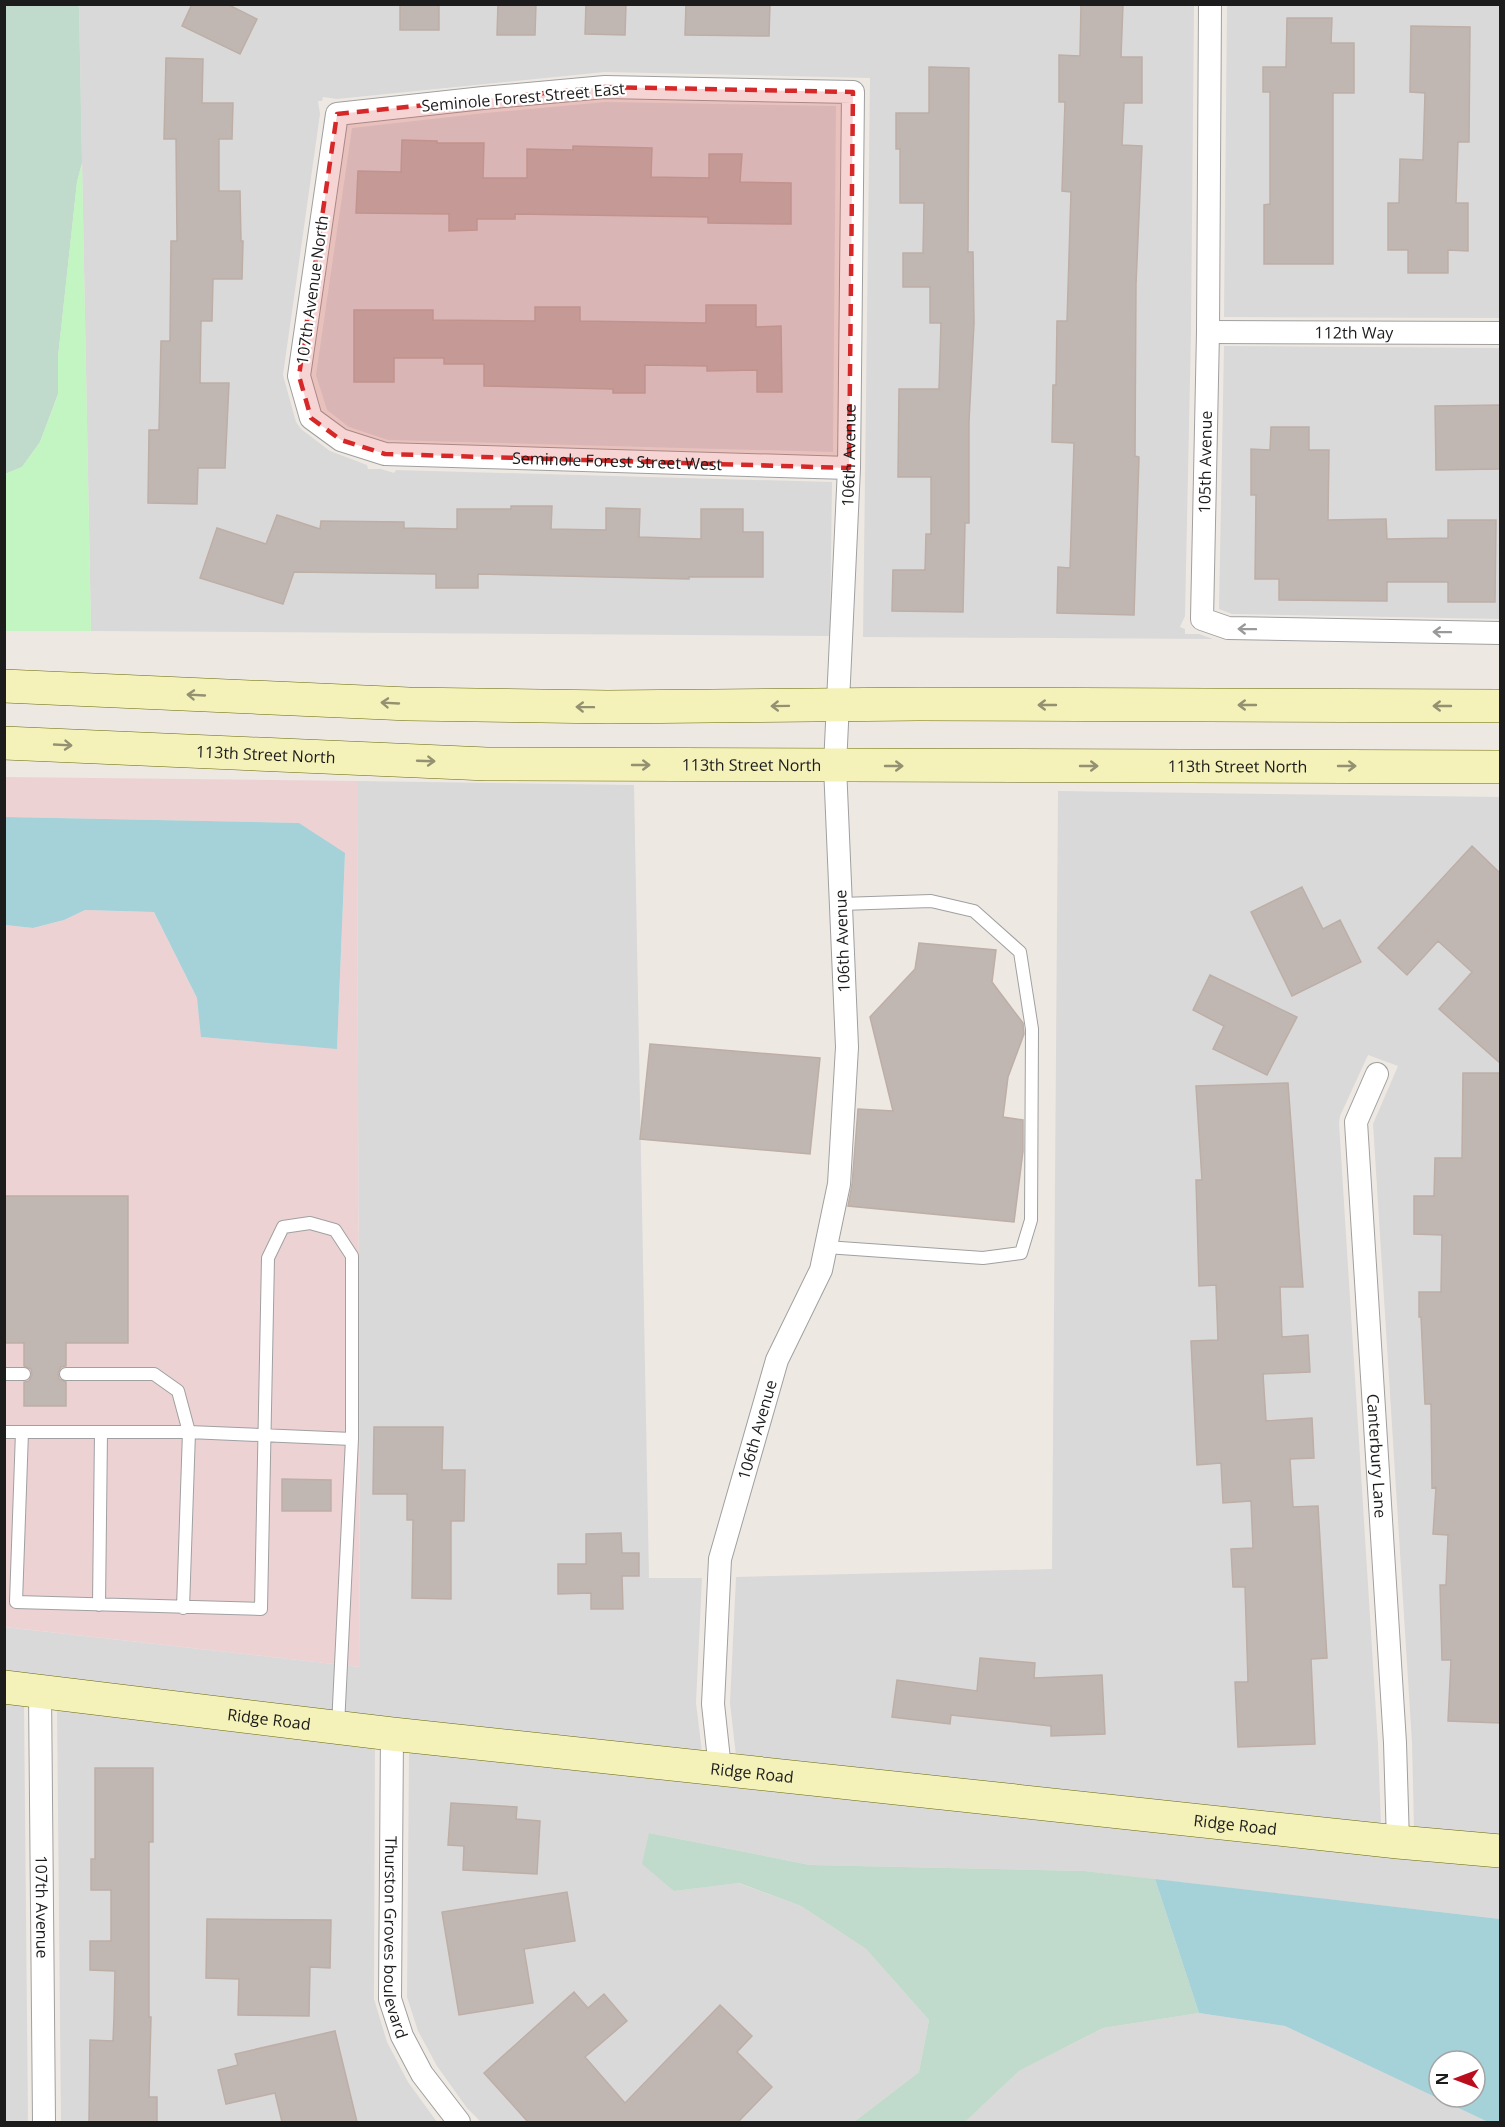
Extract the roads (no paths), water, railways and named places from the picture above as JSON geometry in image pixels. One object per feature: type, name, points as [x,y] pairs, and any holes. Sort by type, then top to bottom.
[{"type":"main road","points":[[4,686],[409,704],[608,707],[1500,706]]},
{"type":"main road","name":"113th Street North","points":[[4,743],[488,764],[1500,766]]},
{"type":"main road","name":"Ridge Road","points":[[4,1687],[392,1734],[1500,1851]]},
{"type":"street","name":"105th Avenue","points":[[1210,4],[1208,332],[1202,619],[1228,628],[1500,633]]},
{"type":"street","name":"Seminole Forest Street East","points":[[337,114],[605,87],[853,92]]},
{"type":"street","name":"106th Avenue","points":[[720,1769],[713,1704],[720,1559],[777,1360],[821,1270],[839,1184],[847,1047],[835,766],[849,468],[853,92]]},
{"type":"street","name":"107th Avenue North","points":[[337,114],[299,376],[311,418],[341,440],[385,454]]},
{"type":"street","name":"112th Way","points":[[1208,332],[1500,333]]},
{"type":"street","name":"Seminole Forest Street West","points":[[385,454],[849,468]]},
{"type":"street","name":"Canterbury Lane","points":[[1377,1074],[1356,1122],[1395,1743],[1398,1842]]},
{"type":"street","name":"107th Avenue","points":[[40,1691],[44,2122]]},
{"type":"street","name":"Thurston Groves boulevard","points":[[392,1734],[390,1999],[402,2036],[422,2074],[459,2122]]},
{"type":"lane","points":[[826,1246],[983,1258],[1021,1252],[1031,1220],[1032,1029],[1020,952],[974,911],[931,901],[841,904]]},
{"type":"lane","points":[[22,1432],[10,1602],[261,1609],[268,1258],[283,1227],[310,1223],[335,1230],[352,1256],[352,1439],[338,1727]]},
{"type":"lane","points":[[4,1374],[24,1374]]},
{"type":"lane","points":[[66,1374],[154,1374],[178,1391],[189,1432],[183,1608]]},
{"type":"lane","points":[[4,1432],[189,1432],[352,1439]]},
{"type":"lane","points":[[99,1605],[101,1432]]},
{"type":"water","points":[[5,817],[299,823],[345,853],[337,1049],[201,1037],[197,998],[154,912],[85,910],[64,920],[33,928],[5,925]]},
{"type":"water","points":[[1155,1879],[1500,1919],[1500,2122],[1488,2122],[1461,2109],[1487,2109],[1487,2049],[1427,2049],[1427,2093],[1285,2026],[1199,2013]]}]
